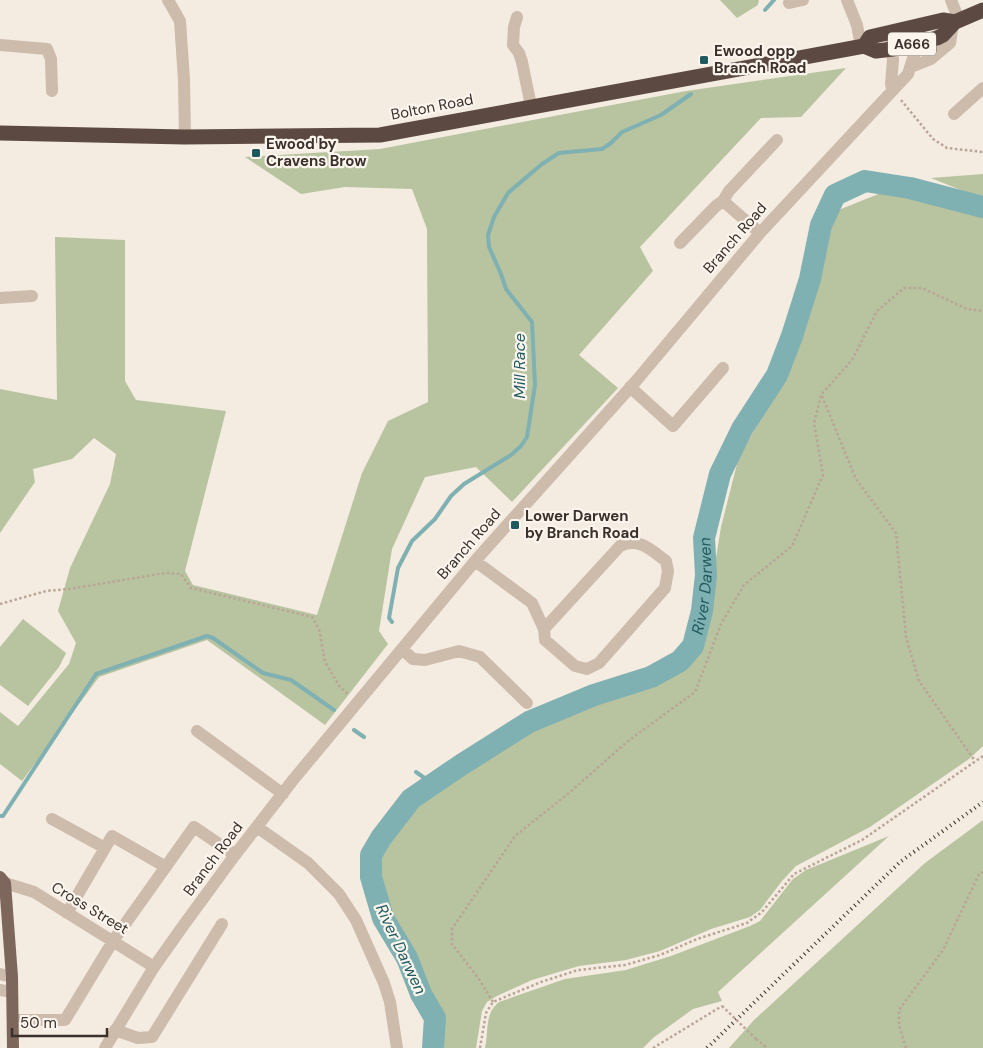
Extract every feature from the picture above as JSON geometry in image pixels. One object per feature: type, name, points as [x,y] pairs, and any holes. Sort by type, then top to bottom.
[{"type":"highway","name":"Bolton Road","points":[[0,133],[185,137],[380,135],[862,47],[876,52],[893,49],[943,34],[956,22],[983,10]]},
{"type":"highway","name":"Bolton Road","points":[[862,47],[870,37],[943,20],[956,22]]},
{"type":"main road","points":[[2,880],[6,991],[13,1020],[14,1048]]},
{"type":"street","points":[[168,0],[180,21],[185,137]]},
{"type":"street","points":[[789,3],[803,0]]},
{"type":"street","points":[[847,0],[858,25],[862,47]]},
{"type":"street","points":[[911,67],[932,59],[950,43],[956,22],[952,0]]},
{"type":"street","points":[[517,17],[514,27],[513,45],[519,52],[522,62],[531,106]]},
{"type":"street","points":[[911,27],[914,55],[911,67]]},
{"type":"street","points":[[890,32],[893,49],[890,84],[892,89]]},
{"type":"street","points":[[0,45],[47,49],[51,59],[52,91]]},
{"type":"street","name":"Branch Road","points":[[105,1048],[154,967],[235,855],[358,702],[475,561],[630,387],[760,232],[908,74],[911,67]]},
{"type":"street","points":[[954,114],[983,88]]},
{"type":"street","points":[[680,243],[723,201],[729,191],[777,140]]},
{"type":"street","points":[[723,201],[760,232]]},
{"type":"street","points":[[0,298],[32,296]]},
{"type":"street","points":[[630,387],[673,426],[723,368]]},
{"type":"street","points":[[475,561],[532,603],[544,629],[544,640],[575,666],[587,669],[599,663],[665,588],[668,570],[666,561],[638,543],[628,542],[620,546],[544,629]]},
{"type":"street","points":[[402,649],[413,658],[425,660],[460,651],[480,657],[527,703]]},
{"type":"street","points":[[197,731],[283,794]]},
{"type":"street","points":[[52,819],[105,848]]},
{"type":"street","points":[[13,1020],[65,1020],[113,940],[194,827],[235,855]]},
{"type":"street","points":[[257,827],[308,863],[339,894],[350,910],[384,983],[390,1002],[397,1048]]},
{"type":"street","points":[[67,913],[112,836],[166,867]]},
{"type":"street","name":"Cross Street","points":[[2,880],[34,892],[154,967]]},
{"type":"street","points":[[116,1030],[138,1038],[152,1037],[222,924]]},
{"type":"path","points":[[892,89],[932,138],[947,148],[983,152]]},
{"type":"path","points":[[493,1002],[479,979],[452,944],[452,929],[515,836],[569,793],[628,741],[695,692],[721,624],[744,586],[792,546],[823,475],[814,424],[821,395],[852,360],[877,311],[904,288],[922,288],[967,309],[983,311]]},
{"type":"path","points":[[821,395],[856,479],[896,533],[906,637],[919,680],[975,761]]},
{"type":"path","points":[[0,604],[46,591],[165,574],[181,574],[191,588],[312,617],[319,629],[325,662],[340,687],[358,702]]},
{"type":"path","points":[[480,1048],[486,1013],[493,1002],[541,982],[578,970],[625,965],[660,955],[755,919],[794,874],[862,840],[983,756]]},
{"type":"path","points":[[906,1048],[899,1025],[899,1010],[943,950],[979,874],[983,872]]},
{"type":"path","points":[[654,1048],[722,1006],[767,1048]]},
{"type":"green space","points":[[720,0],[759,0],[758,5],[737,18]]},
{"type":"green space","points":[[846,68],[801,117],[761,118],[640,247],[653,271],[579,355],[618,388],[512,502],[476,467],[425,477],[392,549],[379,631],[388,644],[325,725],[207,640],[99,677],[22,781],[0,764],[0,712],[18,726],[69,664],[76,643],[58,611],[70,568],[110,484],[116,454],[94,438],[72,459],[33,469],[35,482],[0,533],[0,389],[57,400],[55,237],[125,240],[125,381],[136,400],[226,411],[185,571],[193,585],[317,615],[362,473],[388,421],[428,402],[427,229],[412,189],[345,187],[301,194],[245,157],[380,149],[686,91]]},
{"type":"green space","points":[[983,174],[983,199],[931,178]]},
{"type":"green space","points":[[886,191],[943,205],[983,218],[983,746],[969,759],[870,827],[796,866],[760,910],[750,917],[711,929],[660,951],[626,960],[579,966],[532,980],[487,1002],[482,1011],[476,1048],[437,1048],[439,1018],[388,916],[376,871],[377,854],[387,834],[407,813],[535,725],[645,685],[678,669],[694,650],[705,627],[721,527],[739,456],[789,372],[804,332],[822,255],[836,211]]},
{"type":"green space","points":[[23,619],[66,653],[59,667],[28,706],[0,685],[0,647]]},
{"type":"green space","points":[[983,820],[983,1048],[729,1048],[754,1020],[925,863]]},
{"type":"green space","points":[[889,836],[718,992],[722,1001],[693,1009],[653,1038],[643,1048],[485,1048],[489,1017],[499,1002],[565,979],[626,970],[671,956],[750,926],[760,921],[793,879],[806,870]]},
{"type":"waterway","name":"Mill Race","points":[[765,10],[774,0]]},
{"type":"waterway","name":"Mill Race","points":[[392,622],[389,618],[398,568],[412,541],[435,519],[451,496],[464,484],[511,455],[527,437],[535,385],[532,322],[506,289],[489,247],[488,235],[494,217],[508,193],[542,164],[559,153],[602,149],[622,132],[661,115],[691,94]]},
{"type":"waterway","name":"River Darwen","points":[[433,1048],[435,1018],[421,994],[407,958],[383,918],[371,877],[371,855],[381,838],[411,799],[529,722],[594,695],[651,677],[680,661],[693,646],[702,611],[706,575],[704,538],[720,474],[742,429],[777,375],[792,336],[810,279],[821,225],[835,195],[865,181],[910,188],[983,207]]},
{"type":"waterway","points":[[0,816],[3,816],[96,674],[207,636],[213,638],[263,673],[291,680],[334,710]]},
{"type":"waterway","points":[[354,730],[364,737]]},
{"type":"waterway","points":[[416,772],[433,784]]},
{"type":"railway","points":[[707,1048],[900,862],[983,802]]},
{"type":"place","name":"Ewood opp Branch Road","points":[[704,60]]},
{"type":"place","name":"Ewood by Cravens Brow","points":[[256,153]]},
{"type":"place","name":"Lower Darwen by Branch Road","points":[[515,525]]}]
